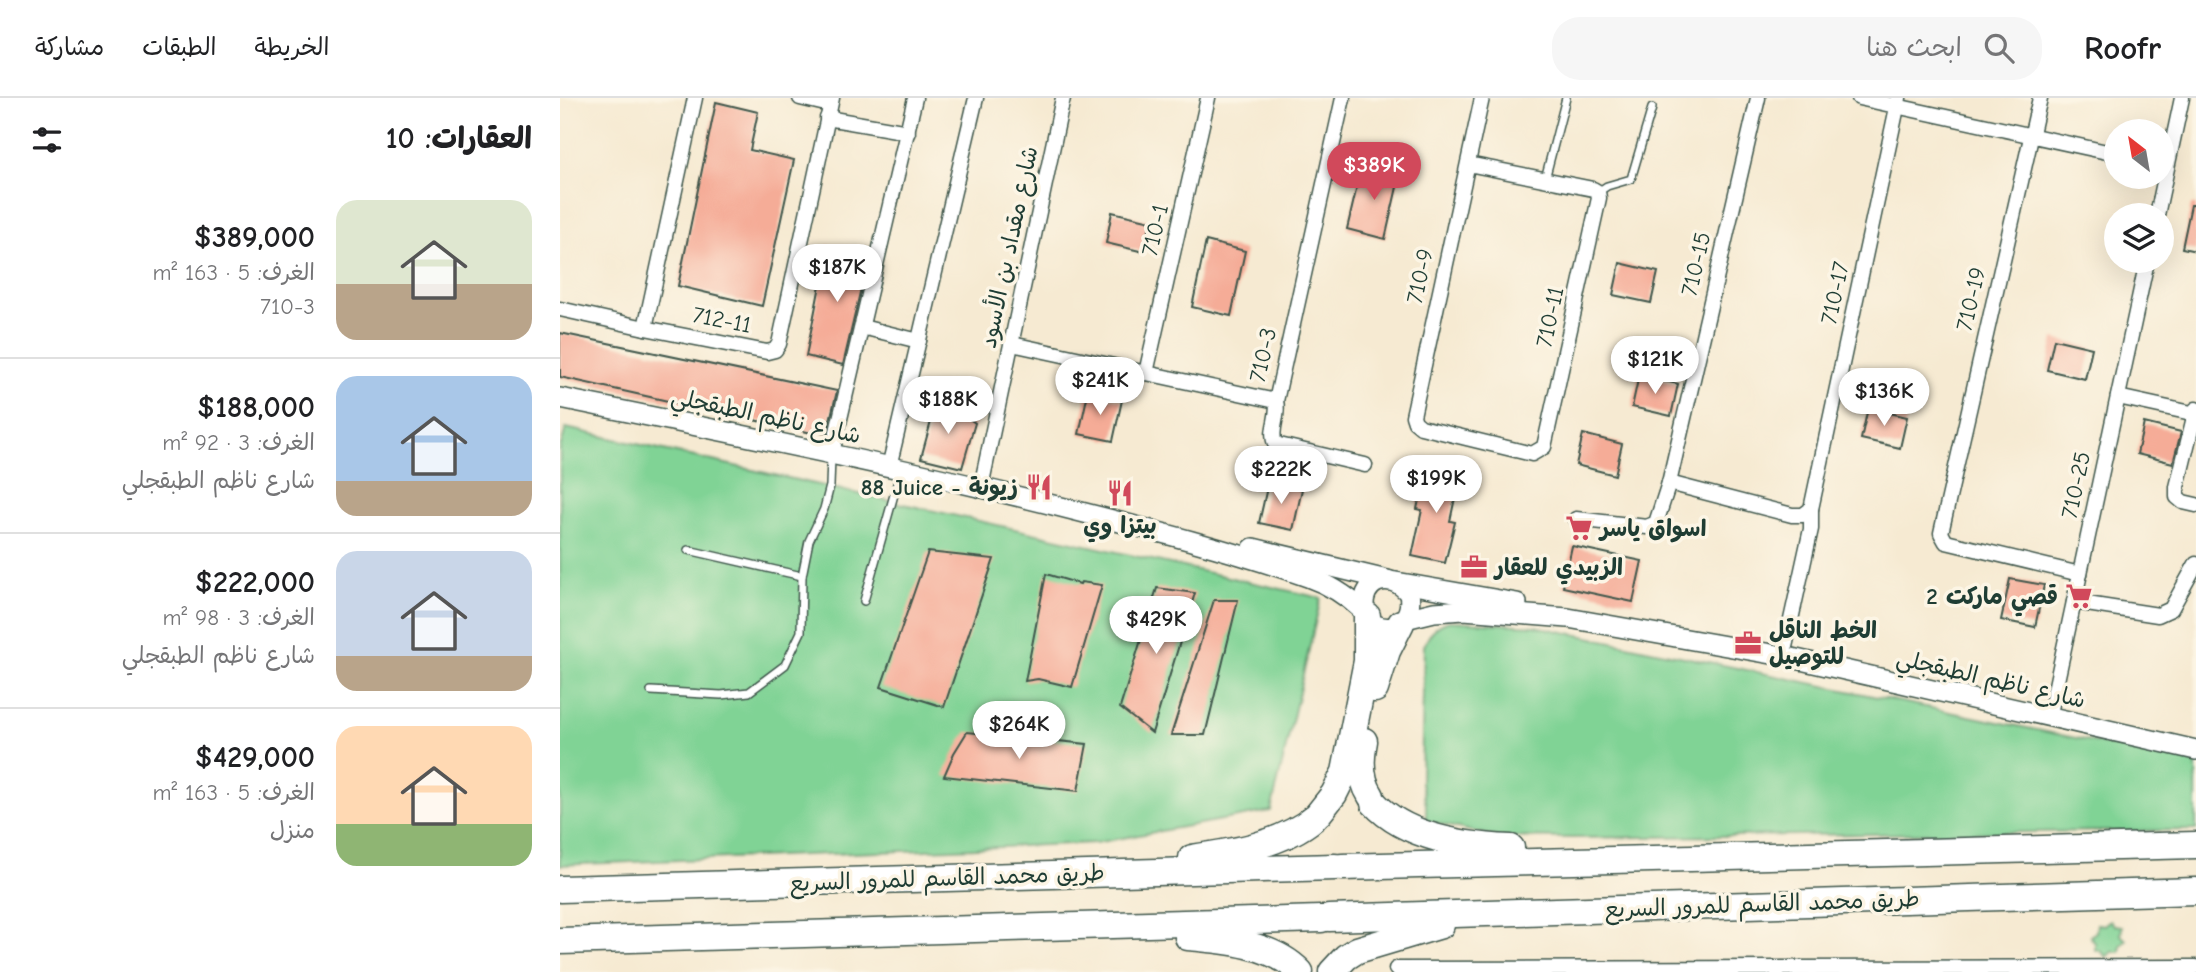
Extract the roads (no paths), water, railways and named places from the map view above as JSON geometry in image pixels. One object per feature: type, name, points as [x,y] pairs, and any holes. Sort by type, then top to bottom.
[{"type":"highway","points":[[1079,875],[1212,855],[1250,846],[1288,834],[1317,815],[1334,794],[1345,772],[1367,661],[1366,615]]},
{"type":"highway","points":[[1403,621],[1377,680],[1362,753],[1363,778],[1373,799],[1396,821],[1453,840],[1497,847],[1673,857]]},
{"type":"highway","name":"طريق محمد القاسم للمرور السريع","points":[[560,889],[2196,845]]},
{"type":"highway","name":"طريق محمد القاسم للمرور السريع","points":[[560,941],[2196,891]]},
{"type":"highway","points":[[1332,972],[1357,950],[1400,936],[1453,923],[1531,911]]},
{"type":"highway","points":[[1078,927],[1216,939],[1275,953],[1300,972]]},
{"type":"main road","name":"شارع ناظم الطبقجلي","points":[[560,398],[832,453],[1207,544],[1312,578],[1340,593],[1366,615]]},
{"type":"main road","name":"شارع ناظم الطبقجلي","points":[[1207,544],[1275,552],[1392,581],[1522,604],[1568,618],[1783,656],[2196,750]]},
{"type":"main road","points":[[1403,621],[1410,611],[1409,594],[1392,581],[1370,587],[1365,594],[1366,615],[1378,626],[1394,627],[1403,621],[1434,612],[1464,610],[1568,618]]},
{"type":"street","points":[[560,309],[645,328],[695,98]]},
{"type":"street","points":[[800,98],[908,132]]},
{"type":"street","points":[[832,453],[915,98]]},
{"type":"street","points":[[895,469],[919,341],[976,98]]},
{"type":"street","name":"شارع مقداد بن الأسود","points":[[981,487],[1063,98]]},
{"type":"street","name":"710-1","points":[[1146,373],[1208,98]]},
{"type":"street","name":"710-3","points":[[1012,344],[1276,401],[1343,98]]},
{"type":"street","name":"710-9","points":[[1415,422],[1413,416],[1482,98]]},
{"type":"street","name":"710-15","points":[[1576,519],[1652,527],[1656,523],[1669,484],[1758,98]]},
{"type":"street","points":[[1859,98],[1899,102],[2104,151]]},
{"type":"street","name":"710-19","points":[[2040,98],[1941,533],[1946,542],[2080,574]]},
{"type":"street","points":[[2174,127],[2182,98]]},
{"type":"street","name":"710-17","points":[[1783,656],[1811,529],[1811,509],[1899,102]]},
{"type":"street","name":"712-11","points":[[645,328],[767,352],[775,350],[779,344],[830,107]]},
{"type":"street","points":[[1468,164],[1593,188],[1598,192]]},
{"type":"street","name":"710-11","points":[[1415,422],[1421,427],[1532,454],[1544,447],[1599,198],[1598,192]]},
{"type":"street","name":"710-25","points":[[2049,718],[2144,273]]},
{"type":"street","points":[[862,327],[919,341]]},
{"type":"street","points":[[2118,397],[2196,412],[2177,487],[2177,497],[2183,502],[2196,505]]},
{"type":"street","points":[[1276,401],[1278,412],[1272,436],[1275,443],[1365,465]]},
{"type":"street","points":[[1669,484],[1792,515],[1802,515],[1811,509]]},
{"type":"street","points":[[2074,602],[2158,615],[2171,608],[2196,564]]},
{"type":"street","points":[[1396,969],[2075,970],[2196,967]]},
{"type":"lane","points":[[1545,180],[1566,98]]},
{"type":"lane","points":[[1598,192],[1607,186],[1631,179],[1652,108]]},
{"type":"lane","points":[[651,691],[721,695],[749,692],[785,665],[801,632],[802,576],[809,541],[824,509],[830,486],[832,453]]},
{"type":"lane","points":[[864,601],[895,469]]},
{"type":"lane","points":[[688,550],[802,576]]},
{"type":"place","name":"88 Juice - زيونة","points":[[1039,487]]},
{"type":"place","name":"بيتزا وي","points":[[1120,493]]},
{"type":"place","name":"اسواق ياسر","points":[[1579,528]]},
{"type":"place","name":"الزبيدي للعقار","points":[[1474,567]]},
{"type":"place","name":"قصي ماركت 2","points":[[2079,596]]},
{"type":"place","name":"الخط الناقل للتوصيل","points":[[1748,643]]}]
